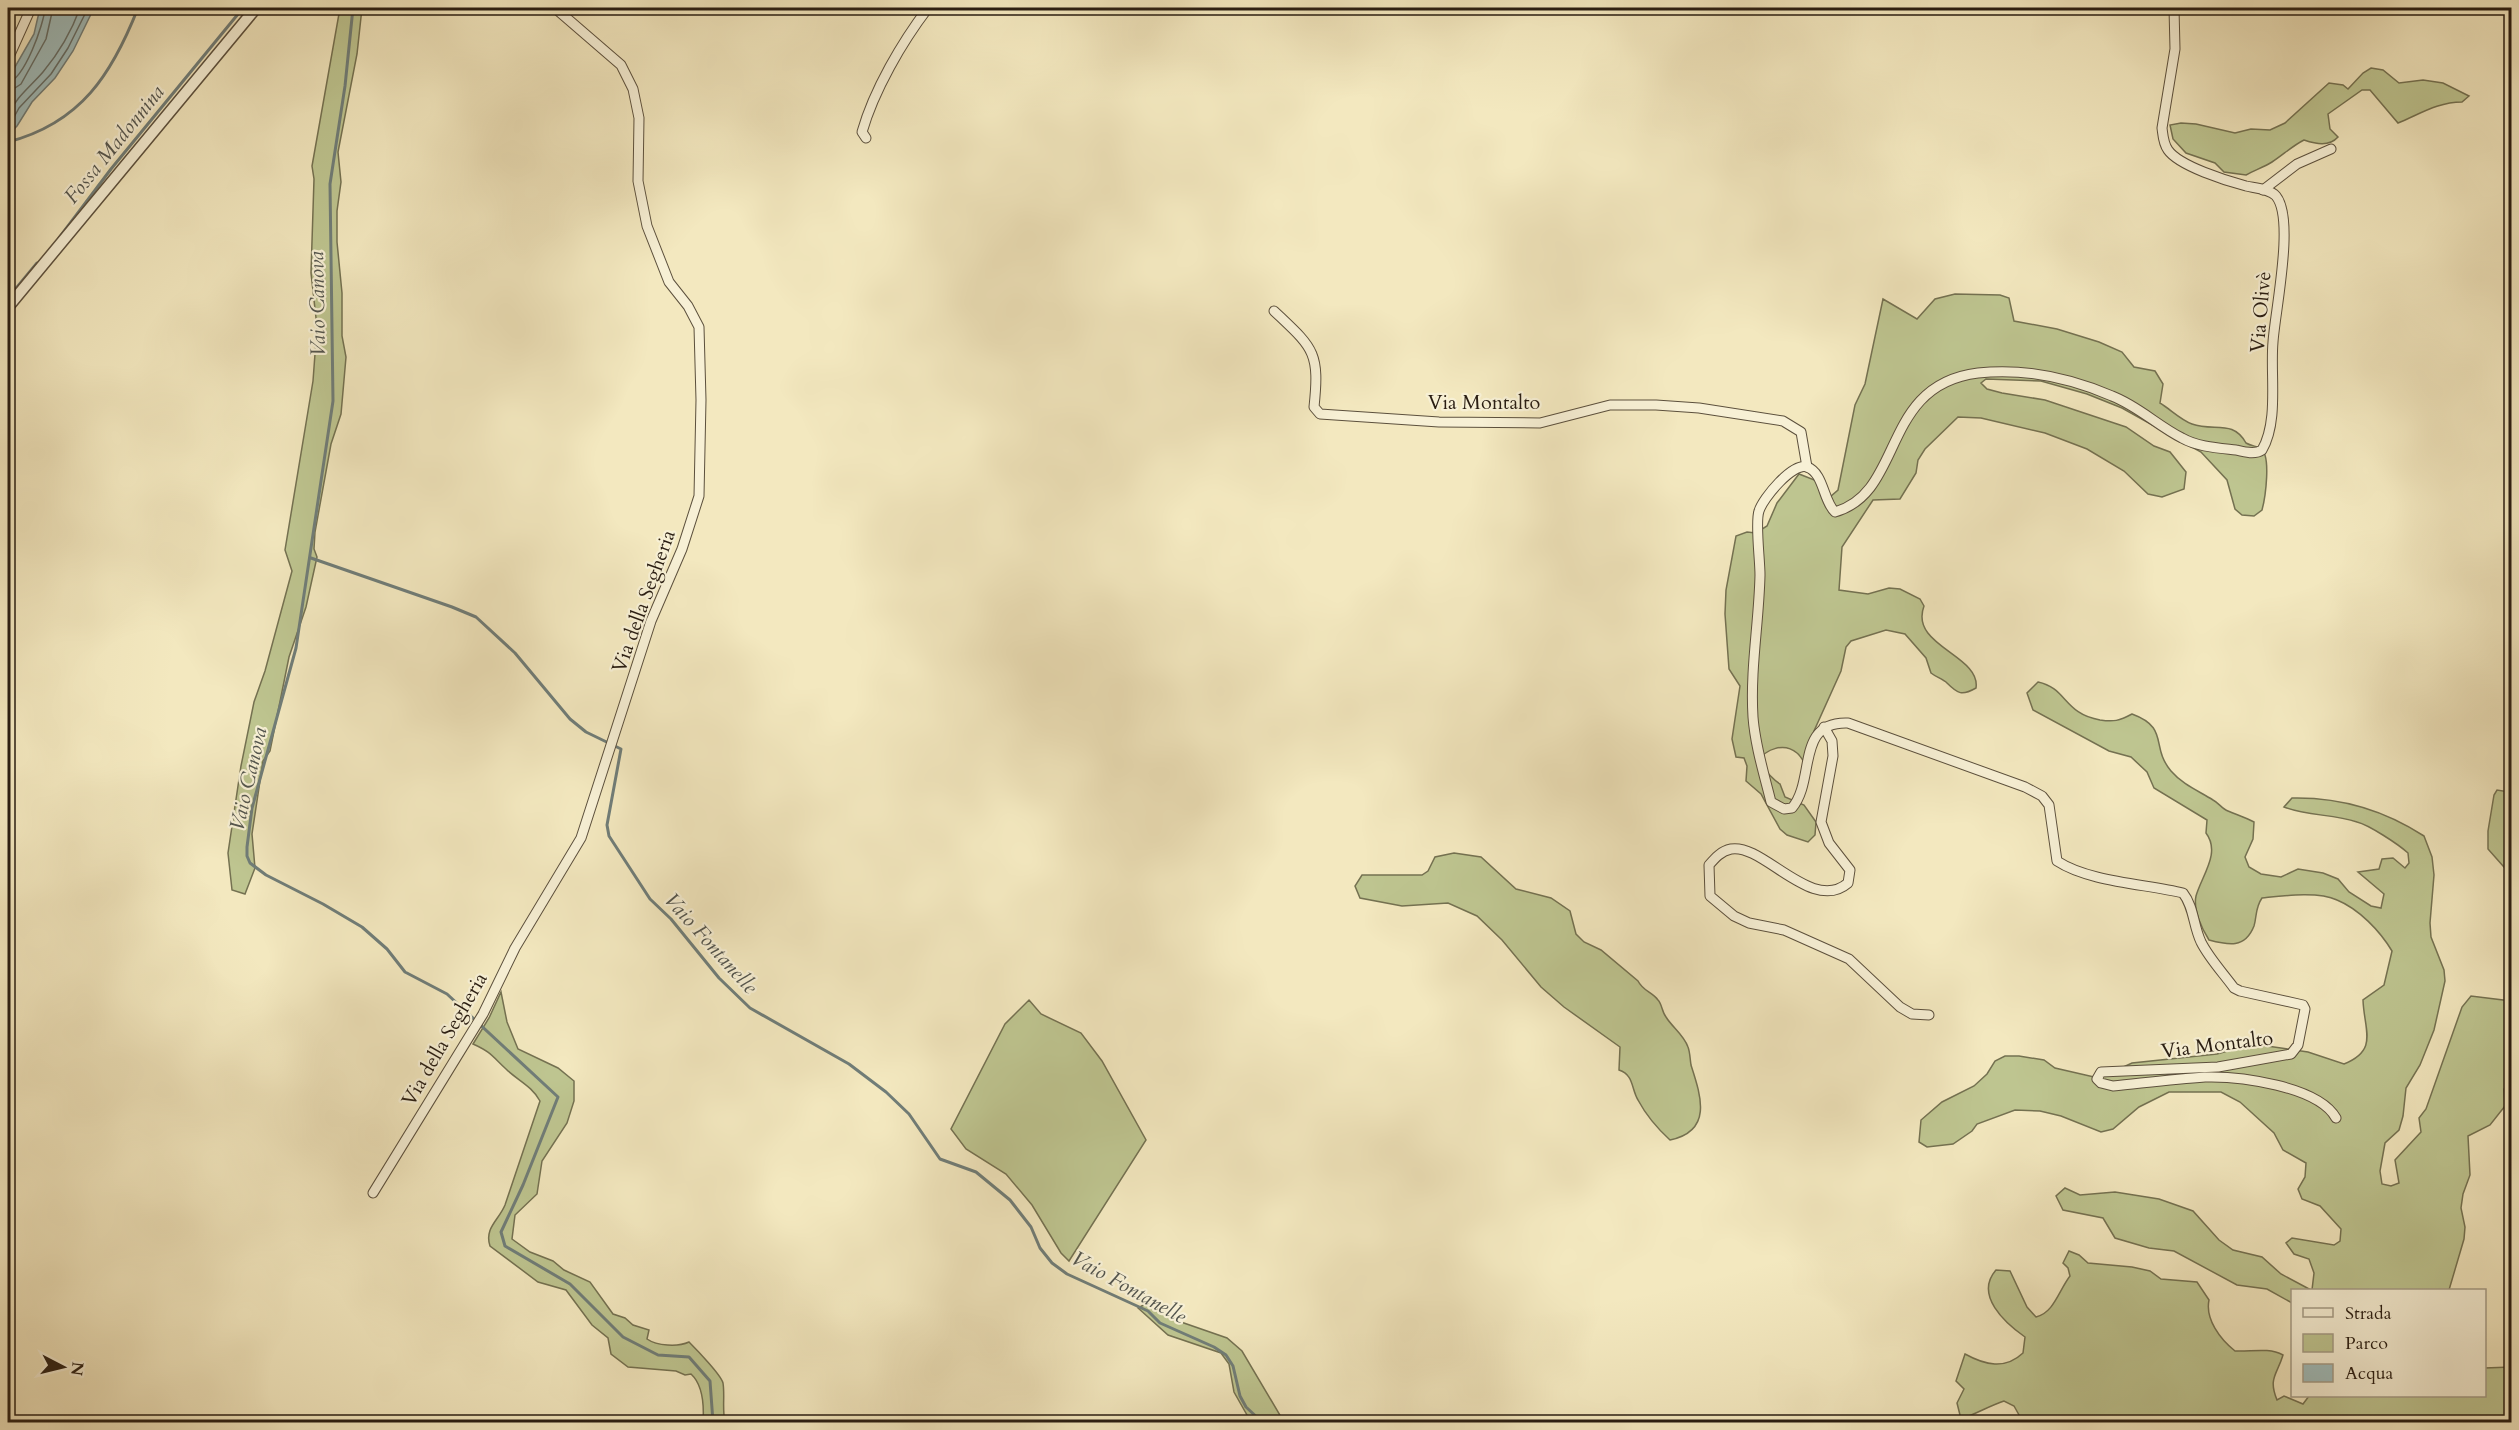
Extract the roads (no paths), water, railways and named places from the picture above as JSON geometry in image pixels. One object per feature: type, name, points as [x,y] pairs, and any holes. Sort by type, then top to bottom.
[{"type":"street","points":[[8,59],[31,8]]},
{"type":"street","points":[[8,307],[256,8]]},
{"type":"street","name":"Via della Segheria","points":[[373,1193],[483,1014],[515,948],[580,838],[651,621],[682,549],[699,496],[701,400],[699,327],[688,306],[669,282],[647,226],[638,181],[639,118],[633,89],[621,65],[555,8]]},
{"type":"street","points":[[866,138],[862,132],[869,112],[905,40],[928,8]]},
{"type":"street","points":[[2174,8],[2175,49],[2162,128],[2163,141],[2168,151],[2181,161],[2241,185],[2263,190],[2297,164],[2331,149]]},
{"type":"street","name":"Via Olivè","points":[[2263,190],[2273,193],[2278,198],[2284,223],[2280,290],[2273,344],[2273,408],[2265,445]]},
{"type":"street","name":"Via Montalto","points":[[1274,311],[1303,339],[1315,358],[1317,382],[1314,407],[1320,414],[1439,422],[1540,423],[1610,405],[1699,408],[1782,421],[1801,432],[1807,467],[1814,471],[1822,485],[1829,507],[1835,512],[1848,508],[1865,494],[1880,474],[1896,435],[1916,405],[1930,391],[1952,379],[1999,371],[2032,373],[2105,393],[2135,407],[2184,440],[2260,453],[2265,445]]},
{"type":"street","points":[[1807,467],[1800,466],[1791,470],[1759,510],[1757,521],[1760,577],[1754,638],[1753,718],[1771,802],[1784,809],[1792,808],[1799,800],[1809,753],[1815,737],[1824,727],[1832,741],[1833,756],[1821,822],[1828,843],[1850,870],[1848,883],[1840,890],[1807,886],[1749,853],[1732,849],[1718,854],[1708,865],[1710,896],[1734,916],[1749,923],[1784,930],[1849,959],[1900,1007],[1912,1014],[1929,1016]]},
{"type":"street","name":"Via Montalto","points":[[1824,727],[1833,722],[1848,723],[1963,763],[2042,796],[2049,805],[2057,861],[2065,866],[2112,880],[2183,893],[2191,903],[2194,926],[2202,944],[2234,988],[2303,1005],[2305,1009],[2298,1045],[2291,1054],[2218,1067],[2101,1072],[2097,1079],[2101,1083],[2113,1086],[2207,1077],[2245,1080],[2298,1092],[2331,1111],[2336,1118]]},
{"type":"water","points":[[40,8],[94,8],[73,51],[55,78],[32,102],[17,126],[8,135],[8,79],[34,34]]},
{"type":"waterway","points":[[8,142],[55,122],[91,93],[117,54],[138,8]]},
{"type":"waterway","name":"Fossa Madonnina","points":[[59,238],[111,169],[243,8]]},
{"type":"waterway","name":"Vaio Canova","points":[[353,8],[345,86],[330,184],[333,401],[296,648],[252,808],[247,856],[250,863],[266,875],[362,927],[387,949],[405,972],[447,994],[558,1097],[523,1185],[501,1232],[505,1246],[570,1284],[623,1337],[658,1355],[689,1357],[710,1381],[713,1422]]},
{"type":"waterway","name":"Fossa Madonnina","points":[[8,298],[37,263]]},
{"type":"waterway","name":"Vaio Fontanelle","points":[[311,558],[476,617],[515,653],[570,719],[586,732],[621,749],[607,825],[609,836],[650,899],[671,919],[719,978],[750,1008],[849,1064],[886,1092],[909,1114],[940,1159],[976,1172],[1010,1200],[1031,1227],[1040,1248],[1052,1263],[1067,1274],[1148,1311],[1160,1323],[1214,1347],[1226,1355],[1233,1366],[1240,1396],[1246,1407],[1262,1422]]}]
